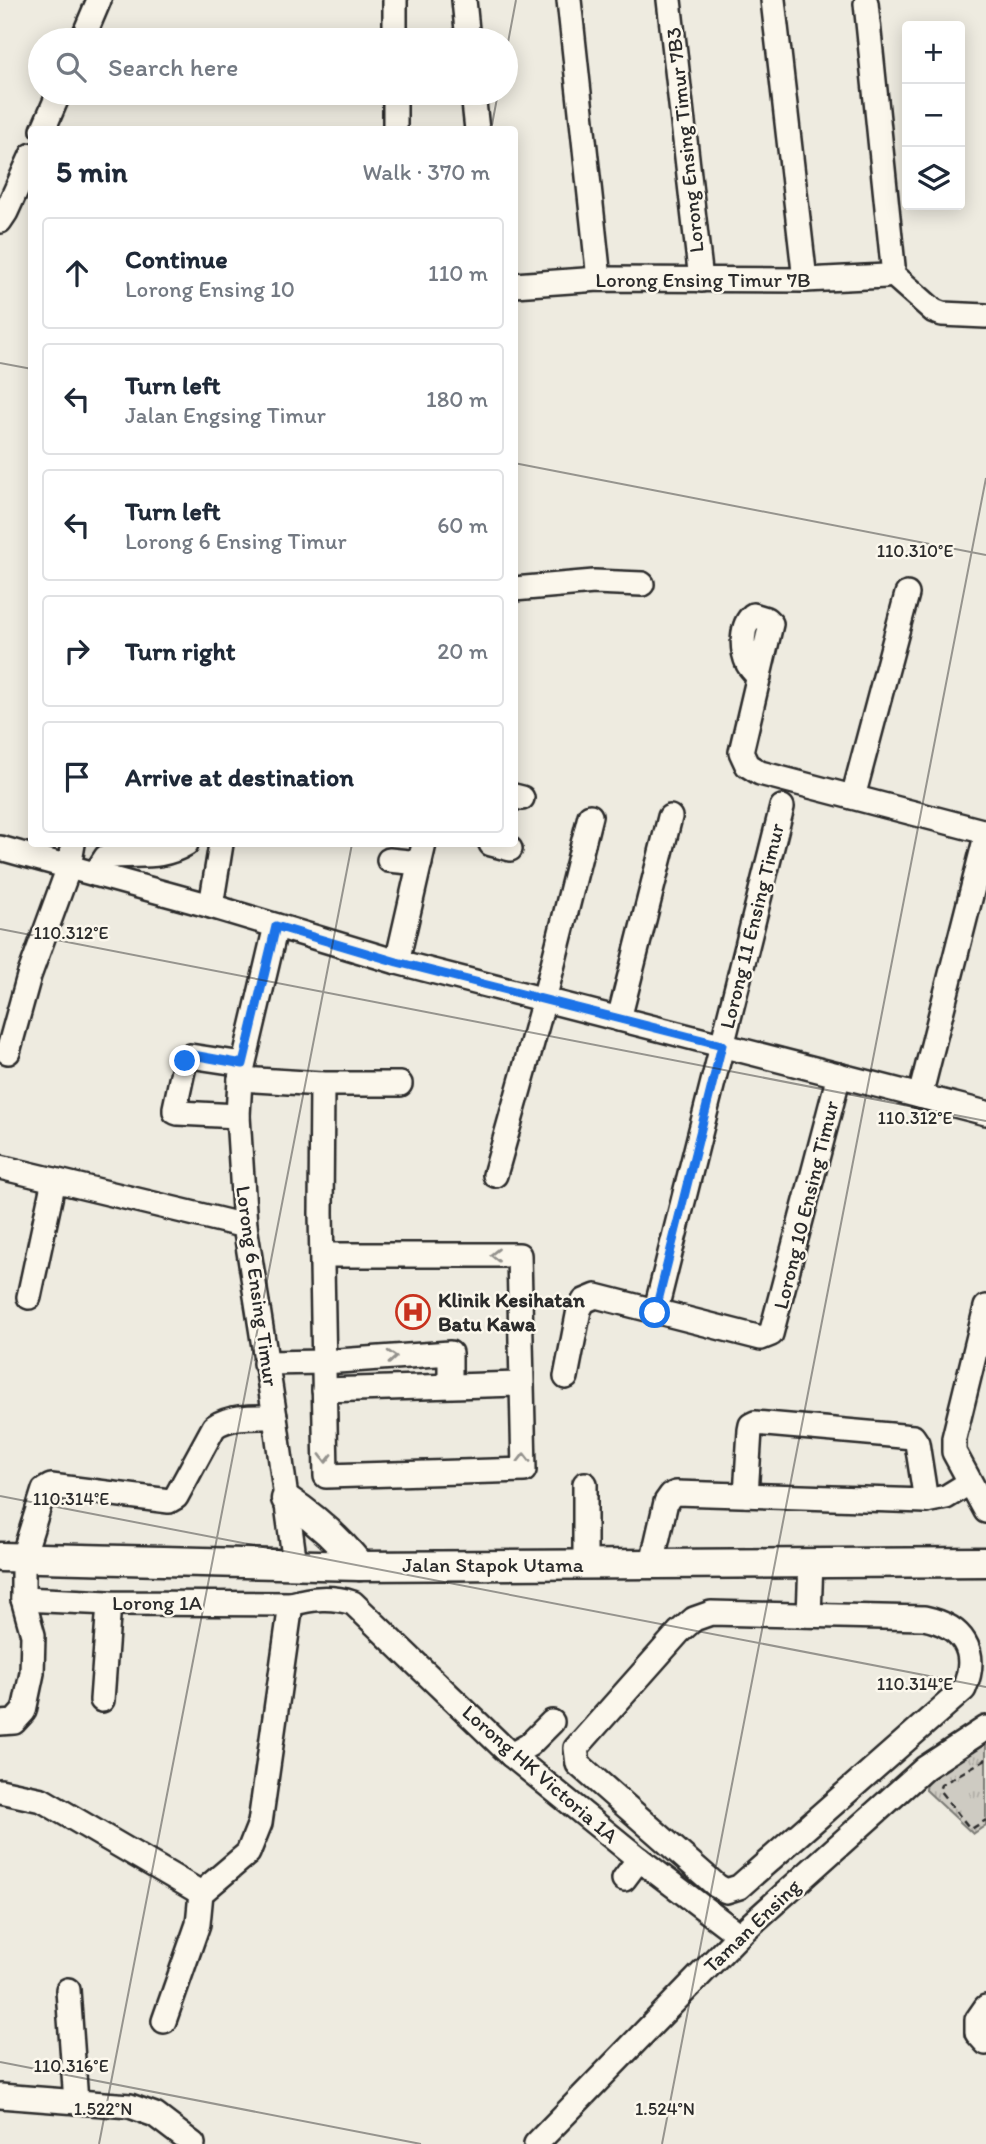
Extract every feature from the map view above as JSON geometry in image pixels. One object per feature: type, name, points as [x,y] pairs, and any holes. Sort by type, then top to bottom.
[{"type":"main road","points":[[286,1499],[320,1525],[360,1566]]},
{"type":"main road","name":"Jalan Stapok Utama","points":[[11,1557],[360,1566],[986,1562]]},
{"type":"street","points":[[87,28],[99,0]]},
{"type":"street","points":[[395,0],[395,28]]},
{"type":"street","points":[[464,0],[467,28]]},
{"type":"street","points":[[569,0],[599,279]]},
{"type":"street","name":"Lorong Ensing Timur 7B3","points":[[669,0],[701,280]]},
{"type":"street","points":[[773,0],[805,280]]},
{"type":"street","points":[[866,3],[893,266],[891,273],[934,311],[942,314],[986,316]]},
{"type":"street","points":[[45,126],[54,105]]},
{"type":"street","points":[[395,105],[395,126]]},
{"type":"street","points":[[474,105],[477,126]]},
{"type":"street","points":[[0,221],[28,164]]},
{"type":"street","name":"Lorong Ensing Timur 7B","points":[[518,285],[599,279],[805,280],[886,276],[891,273]]},
{"type":"street","points":[[518,589],[594,582],[642,584]]},
{"type":"street","points":[[853,797],[907,594]]},
{"type":"street","points":[[759,677],[741,752],[747,765],[760,773],[986,834],[920,1096]]},
{"type":"street","name":"Lorong 11 Ensing Timur","points":[[655,1313],[782,807]]},
{"type":"street","points":[[495,1175],[544,1000],[590,816]]},
{"type":"street","points":[[619,1019],[670,817]]},
{"type":"street","points":[[8,1052],[29,976],[69,867],[72,847]]},
{"type":"street","points":[[94,874],[106,857],[166,854],[180,847]]},
{"type":"street","points":[[212,906],[221,847]]},
{"type":"street","points":[[0,848],[212,906],[397,962],[986,1113]]},
{"type":"street","points":[[389,860],[422,853],[397,962]]},
{"type":"street","name":"Lorong 6 Ensing Timur","points":[[276,926],[242,1072],[238,1116],[245,1226],[295,1564]]},
{"type":"street","points":[[238,1116],[175,1112],[185,1061],[190,1056],[242,1072],[322,1084],[400,1084]]},
{"type":"street","name":"Lorong 10 Ensing Timur","points":[[655,1313],[761,1338],[771,1334],[839,1075]]},
{"type":"street","points":[[322,1084],[322,1255],[327,1476],[524,1470],[519,1255],[322,1255]]},
{"type":"street","points":[[0,1167],[245,1226]]},
{"type":"street","points":[[29,1297],[54,1180]]},
{"type":"street","points":[[566,1377],[579,1310],[584,1301],[596,1296],[655,1313]]},
{"type":"street","points":[[986,1307],[954,1438],[954,1452],[986,1511]]},
{"type":"street","points":[[265,1363],[324,1362],[450,1353],[450,1384]]},
{"type":"street","points":[[324,1390],[450,1384],[521,1384]]},
{"type":"street","points":[[0,1723],[14,1722],[24,1711],[32,1673],[33,1635],[11,1557],[44,1490],[51,1486],[169,1502],[181,1488],[214,1427],[246,1417],[275,1417]]},
{"type":"street","points":[[746,1495],[750,1430],[755,1423],[914,1437],[926,1501]]},
{"type":"street","points":[[652,1563],[666,1502],[671,1494],[926,1501],[946,1497],[969,1483]]},
{"type":"street","points":[[585,1565],[586,1484]]},
{"type":"street","points":[[809,1615],[811,1562]]},
{"type":"street","name":"Lorong HK Victoria 1A","points":[[300,1602],[326,1598],[353,1603],[511,1755],[639,1859],[739,1935]]},
{"type":"street","name":"Lorong 1A","points":[[23,1599],[109,1603],[300,1602]]},
{"type":"street","points":[[164,2021],[198,1924],[201,1893],[248,1853],[260,1823],[300,1602]]},
{"type":"street","points":[[102,1700],[109,1603]]},
{"type":"street","points":[[711,1613],[809,1615],[923,1618],[941,1622],[954,1629],[970,1654],[971,1672],[964,1689],[739,1887],[726,1891],[578,1764],[576,1748],[678,1632],[694,1619],[711,1613]]},
{"type":"street","points":[[511,1755],[529,1745],[552,1722]]},
{"type":"street","name":"Taman Ensing","points":[[536,2144],[739,1935],[925,1768],[986,1728]]},
{"type":"street","points":[[0,1791],[42,1800],[201,1893]]},
{"type":"street","points":[[846,1791],[870,1818]]},
{"type":"street","points":[[624,1879],[639,1859]]},
{"type":"street","points":[[68,1990],[76,2102]]},
{"type":"street","points":[[986,2007],[976,2020],[977,2033],[986,2043]]},
{"type":"street","points":[[0,2096],[130,2106],[155,2115],[193,2144]]},
{"type":"path","points":[[986,1759],[942,1785],[939,1790],[968,1826],[974,1828],[986,1820]]},
{"type":"path","points":[[942,1805],[947,1802]]},
{"type":"green space","points":[[986,1743],[986,1825],[973,1834],[926,1790],[927,1779]]},
{"type":"place","name":"Klinik Kesihatan Batu Kawa","points":[[413,1312]]},
{"type":"route","points":[[185,1061],[193,1055],[243,1064],[276,926],[397,962],[722,1045],[655,1313]]}]
